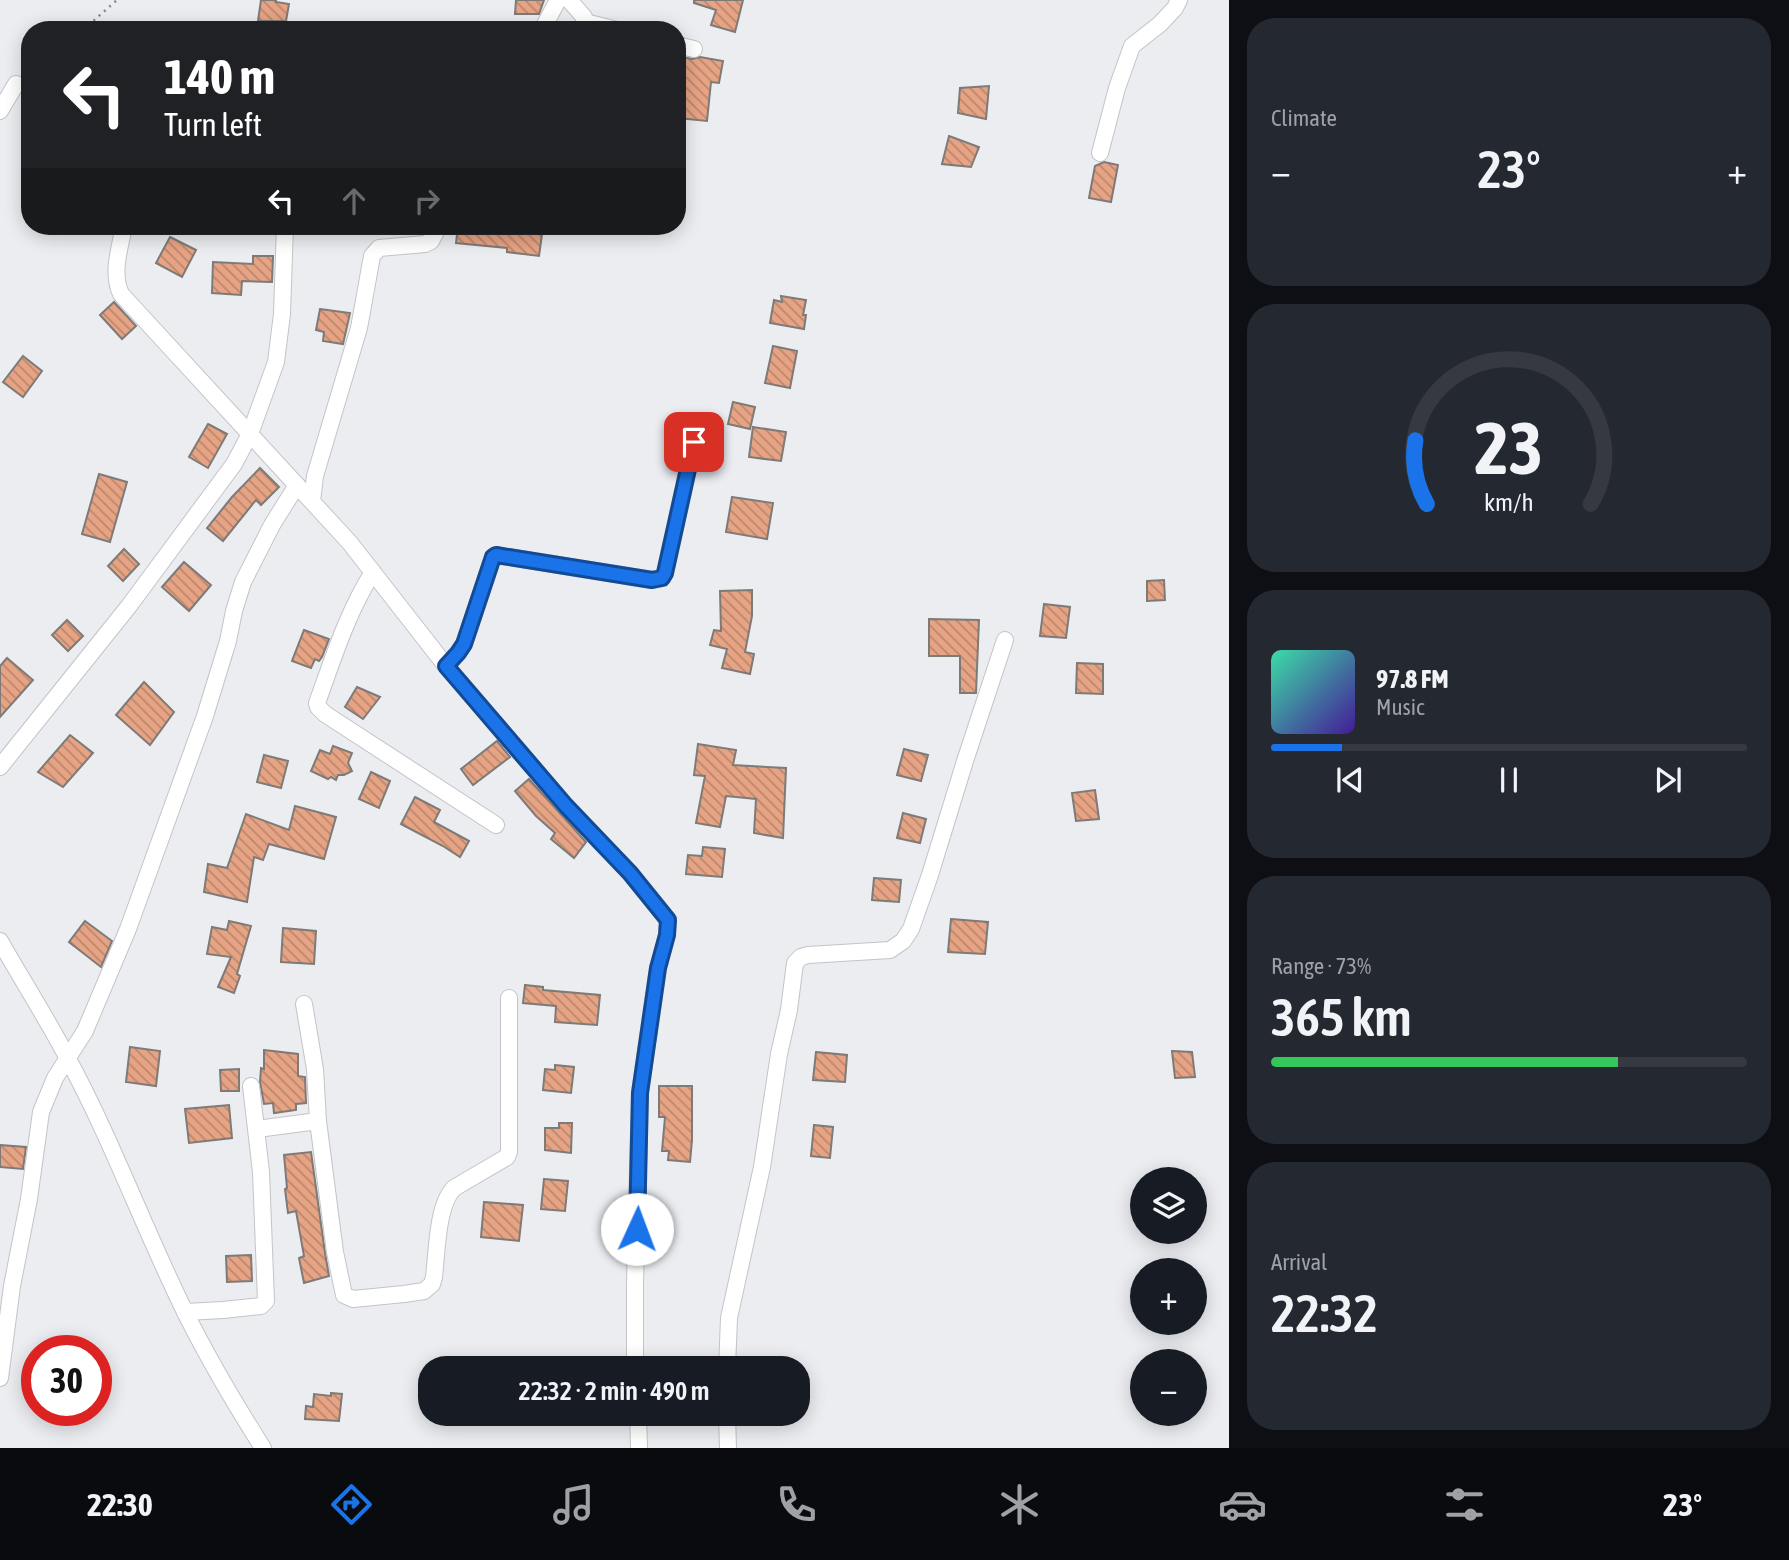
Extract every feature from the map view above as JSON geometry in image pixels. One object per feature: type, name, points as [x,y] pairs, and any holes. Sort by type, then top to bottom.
[{"type":"street","points":[[547,21],[558,0]]},
{"type":"street","points":[[569,0],[584,21]]},
{"type":"street","points":[[1100,153],[1117,88],[1132,47],[1160,24],[1180,0]]},
{"type":"street","points":[[686,47],[694,49]]},
{"type":"street","points":[[0,111],[16,85]]},
{"type":"street","points":[[122,235],[115,275],[121,294],[350,543],[446,666],[566,806],[630,873],[668,920],[658,968],[640,1093],[635,1356]]},
{"type":"street","points":[[0,766],[129,606],[234,464],[250,434],[276,362],[282,314],[285,235]]},
{"type":"street","points":[[312,501],[321,453],[359,328],[372,256],[379,248],[425,244],[434,235]]},
{"type":"street","points":[[446,666],[464,644],[493,557],[496,555],[652,580],[662,578],[694,442]]},
{"type":"street","points":[[0,1378],[12,1286],[29,1199],[41,1112],[55,1078],[85,1031],[128,929],[205,716],[243,582],[297,485]]},
{"type":"street","points":[[373,572],[340,638],[317,703],[318,707],[496,825]]},
{"type":"street","points":[[727,1356],[729,1318],[762,1167],[795,963],[808,955],[890,950],[903,941],[911,929],[1005,639]]},
{"type":"street","points":[[0,941],[67,1057],[206,1354],[263,1448]]},
{"type":"street","points":[[304,1004],[316,1069],[318,1121],[335,1252],[344,1295],[353,1299],[424,1291],[432,1284],[440,1224],[449,1192],[508,1157],[509,998]]},
{"type":"street","points":[[185,1312],[261,1306],[266,1301],[261,1172],[251,1086]]},
{"type":"street","points":[[257,1129],[318,1121]]},
{"type":"street","points":[[638,1426],[639,1448]]},
{"type":"street","points":[[728,1426],[729,1448]]},
{"type":"path","points":[[93,21],[117,0]]},
{"type":"building","points":[[261,0],[276,0],[289,4],[286,21],[258,21]]},
{"type":"building","points":[[516,0],[544,0],[539,14],[515,14]]},
{"type":"building","points":[[694,0],[743,0],[735,32],[711,25],[716,10],[694,3]]},
{"type":"building","points":[[686,58],[723,61],[719,83],[711,82],[707,121],[686,119]]},
{"type":"building","points":[[989,86],[986,119],[958,113],[960,88]]},
{"type":"building","points":[[949,136],[979,147],[971,167],[942,164]]},
{"type":"building","points":[[1104,162],[1118,165],[1111,202],[1089,198],[1095,166]]},
{"type":"building","points":[[457,235],[542,235],[539,256],[507,252],[507,248],[456,243]]},
{"type":"building","points":[[170,237],[196,250],[182,277],[156,263]]},
{"type":"building","points":[[253,256],[273,256],[272,282],[242,281],[241,295],[212,293],[213,262],[253,264]]},
{"type":"building","points":[[781,296],[806,300],[804,329],[770,323],[774,300],[782,302]]},
{"type":"building","points":[[114,302],[136,326],[122,339],[100,315]]},
{"type":"building","points":[[320,309],[350,313],[343,344],[323,341],[324,332],[316,330]]},
{"type":"building","points":[[773,346],[797,351],[790,388],[765,383]]},
{"type":"building","points":[[23,356],[42,371],[23,397],[3,382]]},
{"type":"building","points":[[733,402],[755,407],[750,429],[728,424]]},
{"type":"building","points":[[208,424],[227,434],[208,468],[189,457]]},
{"type":"building","points":[[753,427],[786,432],[781,461],[749,457]]},
{"type":"building","points":[[260,468],[279,487],[261,505],[256,500],[223,541],[207,528]]},
{"type":"building","points":[[99,474],[127,482],[110,542],[82,534]]},
{"type":"building","points":[[732,497],[773,503],[767,539],[726,532]]},
{"type":"building","points":[[124,549],[139,564],[123,581],[108,566]]},
{"type":"building","points":[[184,562],[211,585],[189,611],[162,587]]},
{"type":"building","points":[[1164,580],[1165,600],[1147,601],[1147,581]]},
{"type":"building","points":[[752,590],[752,616],[745,652],[754,654],[750,674],[722,668],[727,649],[710,645],[714,630],[721,631],[720,591]]},
{"type":"building","points":[[1044,604],[1070,607],[1066,638],[1040,636]]},
{"type":"building","points":[[929,619],[979,620],[976,693],[960,693],[960,656],[929,656]]},
{"type":"building","points":[[67,620],[83,636],[68,651],[52,635]]},
{"type":"building","points":[[304,630],[329,639],[322,657],[319,661],[315,659],[311,668],[292,661]]},
{"type":"building","points":[[7,658],[33,680],[0,717],[0,666]]},
{"type":"building","points":[[1077,663],[1103,664],[1103,694],[1076,693]]},
{"type":"building","points":[[144,682],[174,712],[150,745],[116,715]]},
{"type":"building","points":[[357,687],[380,697],[363,719],[345,707]]},
{"type":"building","points":[[70,735],[93,753],[63,787],[38,772]]},
{"type":"building","points":[[497,741],[510,757],[473,785],[461,769]]},
{"type":"building","points":[[698,744],[736,750],[733,765],[786,768],[783,838],[754,833],[756,799],[726,796],[720,827],[696,823],[705,776],[694,775]]},
{"type":"building","points":[[333,746],[352,753],[348,763],[352,771],[338,775],[336,780],[311,771],[320,750],[330,754]]},
{"type":"building","points":[[904,749],[928,755],[921,781],[897,775]]},
{"type":"building","points":[[264,755],[288,761],[281,788],[257,782]]},
{"type":"building","points":[[371,772],[390,781],[379,808],[359,799]]},
{"type":"building","points":[[529,779],[586,842],[574,858],[551,839],[555,833],[515,791]]},
{"type":"building","points":[[1095,790],[1099,819],[1076,821],[1072,793]]},
{"type":"building","points":[[415,797],[440,810],[434,822],[469,841],[460,857],[401,824]]},
{"type":"building","points":[[295,806],[336,817],[324,859],[269,844],[263,860],[254,857],[247,902],[204,892],[208,864],[227,868],[246,814],[289,830]]},
{"type":"building","points":[[903,813],[926,819],[920,843],[897,838]]},
{"type":"building","points":[[703,847],[725,849],[722,877],[686,874],[688,855],[702,856]]},
{"type":"building","points":[[874,878],[901,880],[899,902],[872,900]]},
{"type":"building","points":[[951,919],[988,922],[985,954],[948,952]]},
{"type":"building","points":[[85,921],[112,941],[101,967],[69,942]]},
{"type":"building","points":[[229,921],[251,926],[234,993],[218,987],[231,957],[207,954],[212,927],[227,930]]},
{"type":"building","points":[[283,928],[316,931],[314,964],[281,962]]},
{"type":"building","points":[[525,985],[543,987],[543,990],[600,995],[597,1025],[555,1022],[556,1006],[523,1003]]},
{"type":"building","points":[[130,1047],[160,1051],[156,1086],[126,1082]]},
{"type":"building","points":[[264,1050],[298,1054],[298,1076],[305,1077],[306,1103],[296,1104],[296,1110],[274,1113],[273,1103],[264,1104],[260,1082],[261,1068],[264,1069]]},
{"type":"building","points":[[1172,1051],[1192,1052],[1195,1077],[1175,1078]]},
{"type":"building","points":[[816,1052],[847,1055],[845,1082],[813,1080]]},
{"type":"building","points":[[555,1065],[574,1067],[571,1093],[543,1090],[545,1069],[555,1070]]},
{"type":"building","points":[[239,1069],[239,1091],[221,1091],[220,1070]]},
{"type":"building","points":[[659,1086],[692,1086],[690,1162],[668,1160],[669,1151],[662,1151],[665,1117],[659,1117]]},
{"type":"building","points":[[229,1105],[232,1138],[189,1143],[185,1109]]},
{"type":"building","points":[[559,1123],[572,1123],[571,1153],[545,1150],[545,1128],[559,1128]]},
{"type":"building","points":[[814,1125],[833,1127],[830,1158],[811,1156]]},
{"type":"building","points":[[0,1145],[26,1147],[23,1169],[0,1167]]},
{"type":"building","points":[[311,1152],[329,1276],[304,1283],[299,1258],[304,1256],[296,1211],[288,1213],[284,1155]]},
{"type":"building","points":[[544,1179],[568,1181],[565,1211],[541,1209]]},
{"type":"building","points":[[484,1202],[523,1205],[519,1241],[481,1237]]},
{"type":"building","points":[[251,1255],[252,1281],[227,1282],[226,1256]]},
{"type":"building","points":[[331,1393],[342,1394],[339,1421],[305,1419],[306,1406],[313,1407],[314,1394],[331,1396]]},
{"type":"route","points":[[637,1229],[640,1093],[658,968],[667,935],[667,916],[566,806],[446,666],[464,644],[493,557],[496,555],[652,580],[662,578],[694,442]]}]
